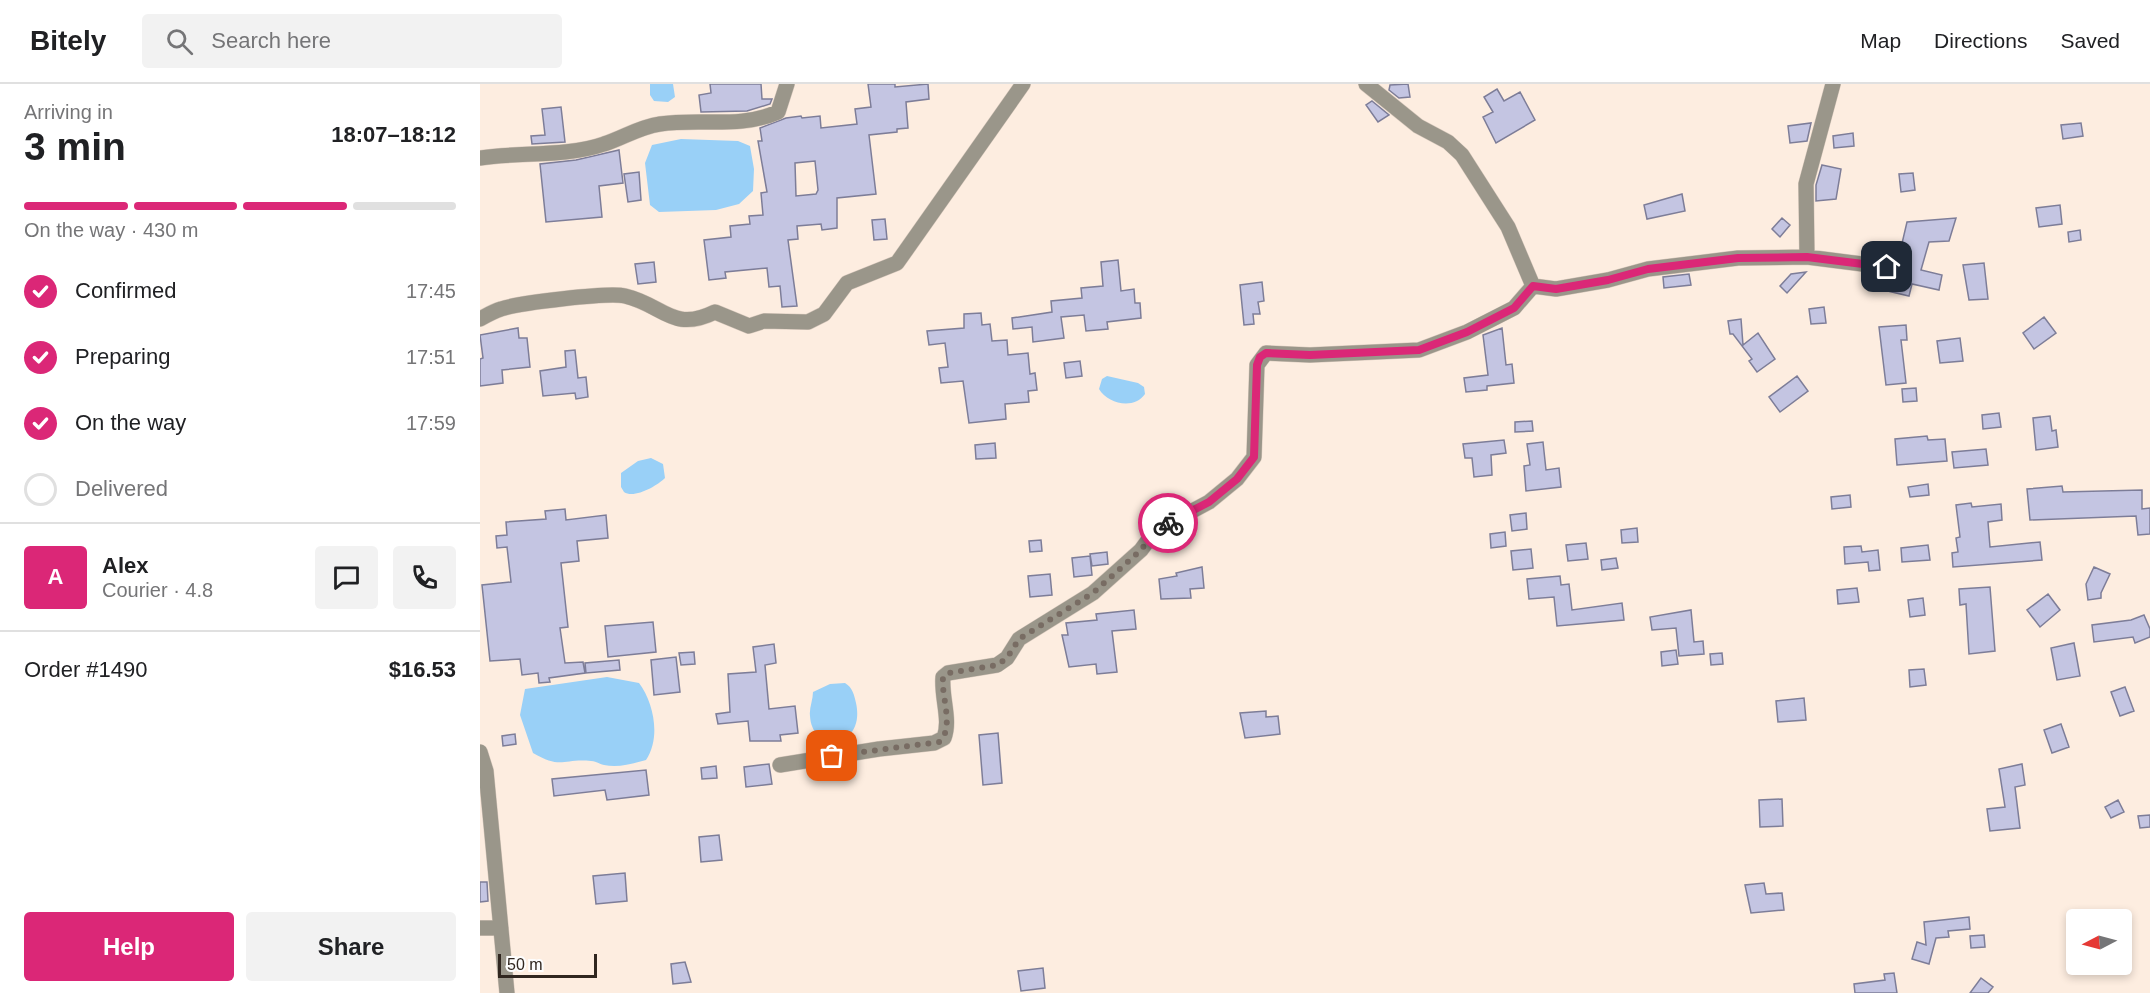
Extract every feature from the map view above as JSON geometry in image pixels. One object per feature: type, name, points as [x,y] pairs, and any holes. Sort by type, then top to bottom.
[{"type":"street","points":[[480,158],[604,144],[630,131],[659,124],[746,123],[778,112],[787,84]]},
{"type":"street","points":[[480,319],[503,308],[597,294],[624,295],[682,321],[698,321],[715,312],[749,326],[764,321],[808,322],[824,314],[847,283],[897,263],[1023,84]]},
{"type":"street","points":[[1366,84],[1418,126],[1448,142],[1462,155],[1508,227],[1533,286]]},
{"type":"street","points":[[1807,257],[1806,184],[1833,84]]},
{"type":"street","points":[[1533,286],[1556,289],[1608,280],[1648,269],[1738,258],[1807,257],[1887,267]]},
{"type":"street","points":[[780,765],[879,749],[934,743],[944,738],[947,729],[942,685],[943,678],[948,673],[997,665],[1002,662],[1019,639],[1093,593],[1141,550],[1155,531],[1209,502],[1237,479],[1254,457],[1257,365],[1260,357],[1266,353],[1310,355],[1419,350],[1467,332],[1514,308],[1533,286]]},
{"type":"street","points":[[480,752],[486,771],[507,993]]},
{"type":"street","points":[[480,928],[501,928]]},
{"type":"water","points":[[650,84],[673,84],[675,97],[668,102],[654,101],[650,95]]},
{"type":"water","points":[[681,139],[738,141],[750,146],[754,169],[753,191],[739,204],[716,210],[659,212],[650,205],[645,163],[652,145]]},
{"type":"water","points":[[1107,376],[1138,383],[1144,387],[1145,394],[1140,399],[1128,403],[1108,398],[1099,389],[1102,379]]},
{"type":"water","points":[[651,458],[663,464],[665,478],[657,485],[639,493],[624,492],[621,487],[621,473],[638,461]]},
{"type":"water","points":[[607,677],[639,683],[649,700],[654,731],[651,751],[646,760],[609,766],[594,761],[550,761],[533,753],[520,715],[525,689]]},
{"type":"water","points":[[845,683],[854,694],[857,718],[853,730],[846,737],[838,741],[828,741],[819,736],[813,728],[810,713],[813,692],[830,684]]},
{"type":"building","points":[[710,84],[761,84],[762,99],[772,99],[770,104],[747,111],[701,112],[699,95],[711,93]]},
{"type":"building","points":[[868,84],[895,84],[895,87],[928,84],[929,99],[906,102],[908,128],[897,129],[897,132],[869,135],[876,194],[837,198],[837,228],[822,230],[821,224],[797,226],[798,239],[788,240],[797,306],[782,307],[780,286],[769,287],[767,268],[725,272],[726,278],[709,280],[704,240],[731,237],[730,226],[750,224],[749,216],[763,215],[761,193],[767,192],[758,141],[762,141],[760,128],[786,118],[801,116],[802,118],[820,116],[821,128],[857,124],[855,109],[871,107]],"holes":[[[815,161],[818,190],[816,194],[796,196],[795,163]]]},
{"type":"building","points":[[1408,84],[1410,97],[1399,98],[1389,90],[1390,85]]},
{"type":"building","points":[[1497,89],[1504,101],[1520,92],[1535,120],[1496,143],[1483,117],[1493,112],[1484,97]]},
{"type":"building","points":[[1372,101],[1389,115],[1378,122],[1366,105]]},
{"type":"building","points":[[561,107],[565,142],[532,144],[531,136],[545,135],[542,109]]},
{"type":"building","points":[[1811,123],[1807,141],[1790,143],[1788,126]]},
{"type":"building","points":[[2081,123],[2083,136],[2063,139],[2061,125]]},
{"type":"building","points":[[1853,133],[1854,146],[1834,148],[1833,136]]},
{"type":"building","points":[[619,150],[623,183],[599,186],[602,217],[546,222],[540,164],[576,160]]},
{"type":"building","points":[[1822,165],[1841,169],[1836,199],[1816,201],[1816,185]]},
{"type":"building","points":[[639,172],[641,200],[628,202],[624,174]]},
{"type":"building","points":[[1913,173],[1915,190],[1901,192],[1899,174]]},
{"type":"building","points":[[1682,194],[1685,211],[1647,219],[1644,205]]},
{"type":"building","points":[[2060,205],[2062,224],[2039,227],[2036,208]]},
{"type":"building","points":[[1782,218],[1790,225],[1780,237],[1772,229]]},
{"type":"building","points":[[1956,218],[1949,241],[1929,242],[1921,270],[1942,275],[1939,290],[1912,284],[1909,296],[1883,290],[1885,278],[1890,280],[1896,269],[1907,222]]},
{"type":"building","points":[[885,219],[887,239],[874,240],[872,220]]},
{"type":"building","points":[[2080,230],[2081,240],[2069,242],[2068,232]]},
{"type":"building","points":[[1118,260],[1121,291],[1134,289],[1135,303],[1140,303],[1141,318],[1107,322],[1108,329],[1086,331],[1084,315],[1061,317],[1064,338],[1033,342],[1032,327],[1013,329],[1012,318],[1052,312],[1051,301],[1082,298],[1081,288],[1103,286],[1101,262]]},
{"type":"building","points":[[654,262],[656,282],[638,284],[635,264]]},
{"type":"building","points":[[1984,263],[1988,299],[1969,300],[1963,265]]},
{"type":"building","points":[[1806,272],[1787,293],[1780,286],[1791,274]]},
{"type":"building","points":[[1689,274],[1691,285],[1664,288],[1663,277]]},
{"type":"building","points":[[1262,282],[1264,301],[1258,302],[1260,314],[1253,314],[1254,324],[1244,325],[1240,285]]},
{"type":"building","points":[[1824,307],[1826,323],[1811,324],[1809,309]]},
{"type":"building","points":[[981,313],[982,325],[990,324],[992,341],[1007,340],[1008,355],[1028,353],[1030,374],[1035,373],[1037,390],[1028,391],[1029,402],[1005,404],[1006,419],[969,423],[963,381],[941,383],[939,368],[948,367],[945,343],[929,345],[927,331],[964,328],[964,314]]},
{"type":"building","points":[[2044,317],[2056,333],[2034,349],[2023,333]]},
{"type":"building","points":[[1741,319],[1743,345],[1758,333],[1775,359],[1757,372],[1749,361],[1752,359],[1733,334],[1730,334],[1728,321]]},
{"type":"building","points":[[1906,325],[1907,340],[1901,340],[1906,383],[1886,385],[1879,327]]},
{"type":"building","points":[[518,328],[519,338],[527,338],[530,367],[502,370],[503,383],[480,386],[480,359],[483,358],[480,335]]},
{"type":"building","points":[[1502,328],[1506,365],[1512,364],[1514,383],[1487,386],[1487,390],[1466,392],[1464,378],[1488,375],[1483,335]]},
{"type":"building","points":[[1960,338],[1963,361],[1940,363],[1937,341]]},
{"type":"building","points":[[575,350],[578,378],[586,377],[588,397],[576,399],[575,393],[543,396],[540,371],[566,367],[565,351]]},
{"type":"building","points":[[1080,361],[1082,376],[1066,378],[1064,363]]},
{"type":"building","points":[[1797,376],[1808,391],[1780,412],[1769,397]]},
{"type":"building","points":[[1916,388],[1917,401],[1903,402],[1902,389]]},
{"type":"building","points":[[1999,413],[2001,427],[1983,429],[1982,415]]},
{"type":"building","points":[[2050,416],[2052,431],[2056,430],[2058,447],[2036,450],[2033,418]]},
{"type":"building","points":[[1532,421],[1533,431],[1515,432],[1515,422]]},
{"type":"building","points":[[1927,436],[1928,440],[1945,439],[1947,461],[1897,465],[1895,439]]},
{"type":"building","points":[[1504,440],[1506,453],[1491,455],[1492,475],[1474,477],[1472,458],[1465,458],[1463,444]]},
{"type":"building","points":[[1543,442],[1546,470],[1559,468],[1561,487],[1526,491],[1524,466],[1530,465],[1527,444]]},
{"type":"building","points":[[995,443],[996,458],[976,459],[975,445]]},
{"type":"building","points":[[1986,449],[1988,465],[1954,468],[1952,452]]},
{"type":"building","points":[[1928,484],[1929,495],[1910,497],[1908,487]]},
{"type":"building","points":[[2062,486],[2063,492],[2142,490],[2142,509],[2150,508],[2150,534],[2138,535],[2136,516],[2030,520],[2027,489]]},
{"type":"building","points":[[1850,495],[1851,507],[1832,509],[1831,497]]},
{"type":"building","points":[[1971,503],[1972,507],[2001,504],[2002,520],[1988,522],[1990,547],[2040,542],[2042,560],[1953,567],[1952,553],[1958,552],[1956,538],[1960,537],[1956,505]]},
{"type":"building","points":[[565,509],[566,520],[606,515],[608,538],[577,541],[579,561],[561,563],[568,627],[560,628],[565,663],[583,662],[585,673],[549,678],[550,682],[539,683],[538,673],[522,675],[520,659],[490,661],[482,585],[511,582],[507,547],[497,548],[496,536],[507,535],[506,522],[546,519],[545,511]]},
{"type":"building","points":[[1526,513],[1527,529],[1512,531],[1510,515]]},
{"type":"building","points":[[1637,528],[1638,542],[1622,543],[1621,530]]},
{"type":"building","points":[[1505,532],[1506,546],[1491,548],[1490,534]]},
{"type":"building","points":[[1041,540],[1042,551],[1030,552],[1029,541]]},
{"type":"building","points":[[1586,543],[1588,559],[1568,561],[1566,545]]},
{"type":"building","points":[[1928,545],[1930,560],[1902,562],[1901,548]]},
{"type":"building","points":[[1861,546],[1862,552],[1878,550],[1880,570],[1869,571],[1868,562],[1845,564],[1844,547]]},
{"type":"building","points":[[1531,549],[1533,568],[1513,570],[1511,551]]},
{"type":"building","points":[[1107,552],[1108,564],[1092,566],[1090,554]]},
{"type":"building","points":[[1090,556],[1092,575],[1074,577],[1072,558]]},
{"type":"building","points":[[1616,558],[1618,568],[1602,570],[1601,560]]},
{"type":"building","points":[[1202,567],[1204,588],[1190,589],[1191,598],[1161,599],[1159,579],[1177,576],[1176,573]]},
{"type":"building","points":[[2094,567],[2110,574],[2101,598],[2088,600],[2086,584]]},
{"type":"building","points":[[1050,574],[1052,595],[1030,597],[1028,576]]},
{"type":"building","points":[[1560,576],[1561,585],[1569,584],[1572,610],[1622,603],[1624,620],[1557,626],[1554,597],[1529,599],[1527,579]]},
{"type":"building","points":[[1990,587],[1995,651],[1969,654],[1966,604],[1960,605],[1959,589]]},
{"type":"building","points":[[1857,588],[1859,602],[1838,604],[1837,590]]},
{"type":"building","points":[[2048,594],[2060,610],[2040,627],[2027,610]]},
{"type":"building","points":[[1923,598],[1925,615],[1910,617],[1908,600]]},
{"type":"building","points":[[1134,610],[1136,629],[1112,631],[1117,672],[1097,674],[1096,664],[1069,667],[1062,635],[1068,635],[1066,623],[1097,620],[1096,614]]},
{"type":"building","points":[[1691,610],[1694,642],[1703,641],[1704,654],[1679,656],[1676,628],[1652,630],[1650,617]]},
{"type":"building","points":[[2144,615],[2150,629],[2150,637],[2135,643],[2133,637],[2094,642],[2092,625],[2131,620]]},
{"type":"building","points":[[653,622],[656,652],[608,657],[605,626]]},
{"type":"building","points":[[2074,643],[2080,676],[2057,680],[2051,648]]},
{"type":"building","points":[[774,644],[776,663],[765,665],[769,709],[795,706],[798,733],[780,735],[781,741],[750,741],[748,721],[718,724],[716,714],[730,712],[728,674],[756,672],[753,647]]},
{"type":"building","points":[[1676,650],[1678,664],[1662,666],[1661,652]]},
{"type":"building","points":[[694,652],[695,664],[681,665],[679,653]]},
{"type":"building","points":[[1722,653],[1723,664],[1711,665],[1710,654]]},
{"type":"building","points":[[676,657],[680,692],[654,695],[651,660]]},
{"type":"building","points":[[619,660],[620,670],[586,673],[585,663]]},
{"type":"building","points":[[1924,669],[1926,685],[1910,687],[1909,670]]},
{"type":"building","points":[[2125,687],[2134,711],[2120,716],[2111,692]]},
{"type":"building","points":[[1804,698],[1806,720],[1778,722],[1776,701]]},
{"type":"building","points":[[1266,711],[1266,717],[1278,716],[1280,734],[1245,738],[1240,713]]},
{"type":"building","points":[[2061,724],[2069,747],[2052,753],[2044,730]]},
{"type":"building","points":[[998,733],[1002,783],[983,785],[979,735]]},
{"type":"building","points":[[515,734],[516,744],[503,746],[502,736]]},
{"type":"building","points":[[769,764],[772,784],[746,787],[744,767]]},
{"type":"building","points":[[2022,764],[2025,785],[2015,787],[2020,828],[1990,831],[1987,809],[2005,807],[1999,769]]},
{"type":"building","points":[[716,766],[717,778],[702,779],[701,768]]},
{"type":"building","points":[[646,770],[649,795],[607,800],[605,790],[554,796],[552,779]]},
{"type":"building","points":[[1782,799],[1783,826],[1760,827],[1759,800]]},
{"type":"building","points":[[2118,800],[2124,812],[2111,818],[2105,807]]},
{"type":"building","points":[[2150,815],[2150,827],[2140,828],[2138,816]]},
{"type":"building","points":[[719,835],[722,860],[701,862],[699,837]]},
{"type":"building","points":[[625,873],[627,901],[596,904],[593,876]]},
{"type":"building","points":[[480,882],[487,882],[488,901],[480,902]]},
{"type":"building","points":[[1764,883],[1766,894],[1782,893],[1784,910],[1751,913],[1745,885]]},
{"type":"building","points":[[1969,917],[1970,929],[1948,931],[1949,937],[1936,938],[1929,964],[1912,959],[1917,942],[1926,945],[1924,922]]},
{"type":"building","points":[[1984,935],[1985,947],[1971,948],[1970,936]]},
{"type":"building","points":[[685,962],[691,982],[673,984],[671,964]]},
{"type":"building","points":[[1043,968],[1045,988],[1021,991],[1018,971]]},
{"type":"building","points":[[1894,973],[1897,993],[1855,993],[1854,984],[1885,980],[1884,974]]},
{"type":"building","points":[[1981,978],[1993,987],[1988,993],[1970,993]]},
{"type":"way so far","points":[[832,756],[939,742],[944,738],[947,729],[942,685],[943,678],[948,673],[997,665],[1007,658],[1019,639],[1093,593],[1141,550],[1155,531],[1168,523]]},
{"type":"route","points":[[1168,523],[1209,502],[1237,479],[1254,457],[1257,365],[1260,357],[1266,353],[1310,355],[1419,350],[1440,344],[1514,308],[1533,286],[1556,289],[1628,276],[1648,269],[1689,263],[1738,258],[1807,257],[1887,267]]}]
